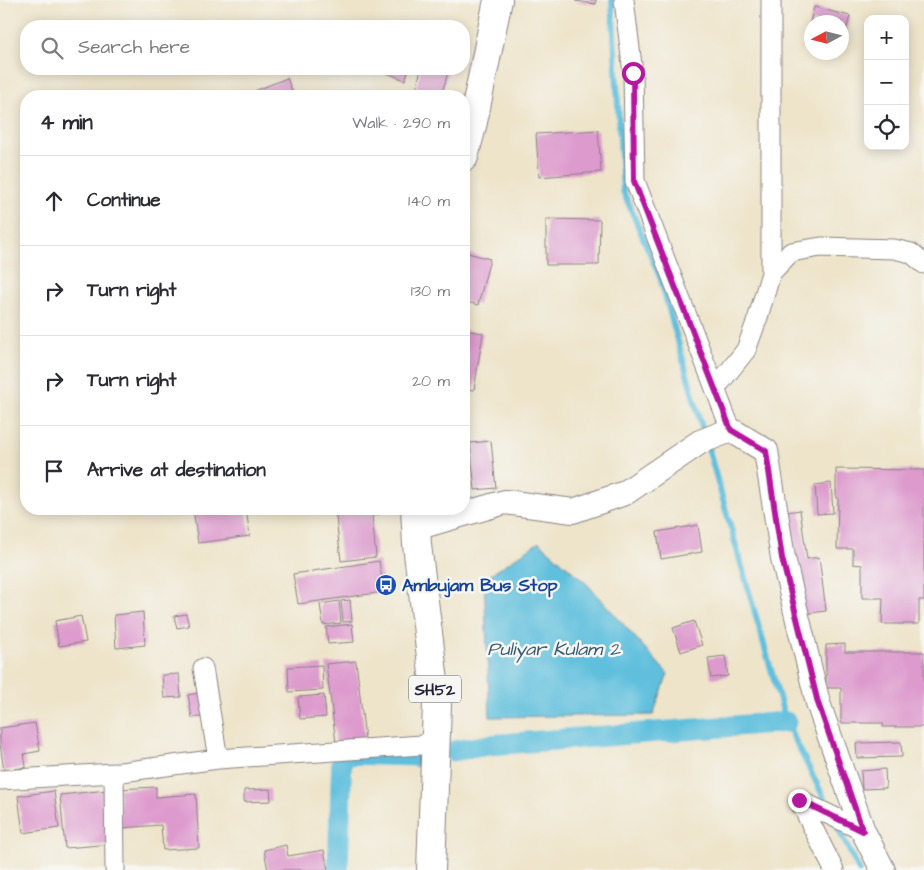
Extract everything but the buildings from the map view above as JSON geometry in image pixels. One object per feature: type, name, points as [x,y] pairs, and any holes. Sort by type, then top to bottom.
[{"type":"main road","points":[[470,134],[498,0]]},
{"type":"main road","name":"SH52","points":[[416,519],[417,545],[437,705],[431,870]]},
{"type":"street","points":[[624,0],[633,73],[634,181],[731,430],[766,451],[782,558],[818,703],[863,831],[883,870]]},
{"type":"street","points":[[715,389],[746,350],[771,273],[771,0]]},
{"type":"street","points":[[771,273],[791,252],[821,247],[894,249],[911,253],[924,264]]},
{"type":"street","points":[[470,509],[505,502],[573,511],[624,493],[700,442],[731,430]]},
{"type":"street","points":[[416,519],[437,515]]},
{"type":"street","points":[[203,668],[218,759]]},
{"type":"street","points":[[0,780],[114,773],[218,759],[436,744]]},
{"type":"street","points":[[114,773],[115,870]]},
{"type":"street","points":[[834,870],[799,800],[863,831]]},
{"type":"water","name":"Puliyar Kulam 2","points":[[539,542],[588,585],[668,674],[653,715],[490,717],[484,579]]},
{"type":"waterway","points":[[612,0],[623,191],[660,277],[704,435]]},
{"type":"waterway","points":[[707,444],[786,722],[829,808]]},
{"type":"waterway","points":[[453,751],[489,745],[786,722]]},
{"type":"waterway","points":[[338,870],[342,754],[417,756]]},
{"type":"waterway","points":[[836,824],[859,870]]},
{"type":"place","name":"Ambujam Bus Stop","points":[[386,585]]},
{"type":"route","points":[[633,73],[634,181],[731,430],[766,451],[782,558],[818,703],[863,831],[799,800]]}]
